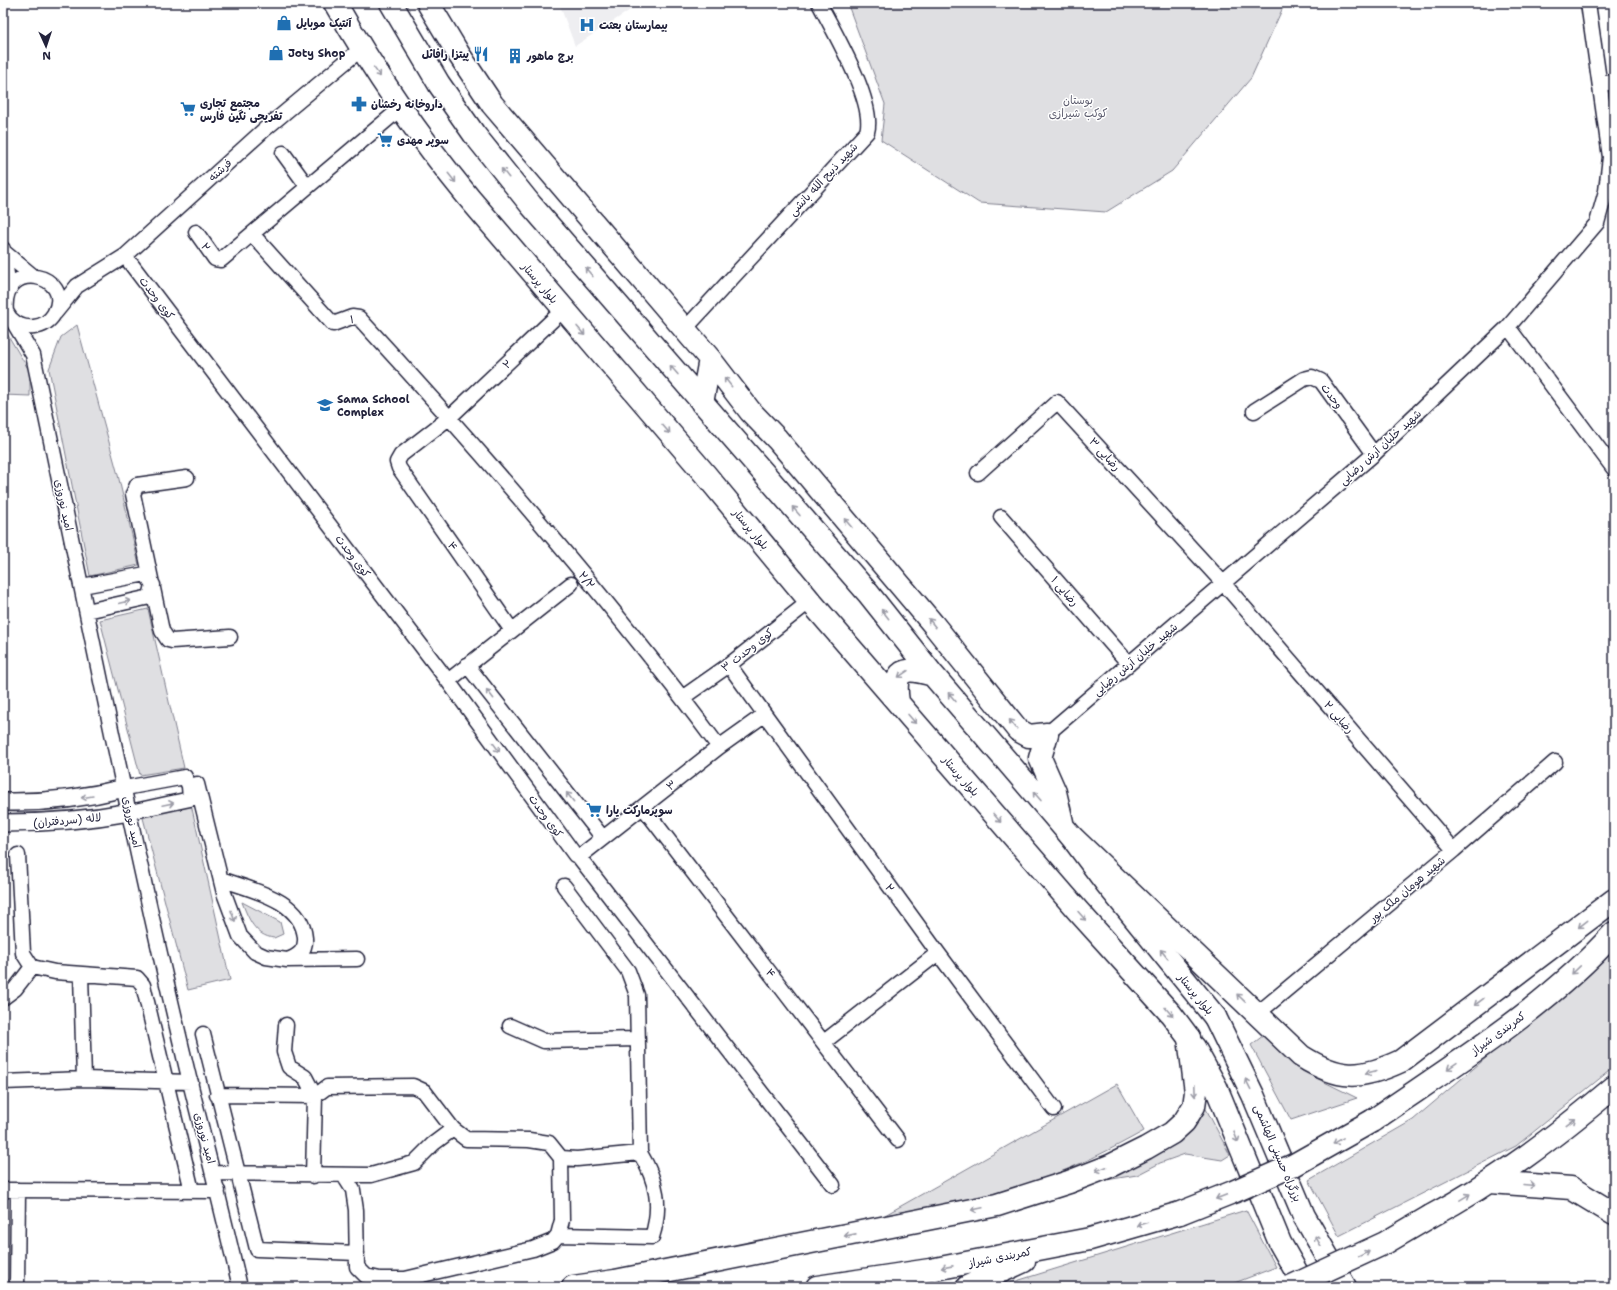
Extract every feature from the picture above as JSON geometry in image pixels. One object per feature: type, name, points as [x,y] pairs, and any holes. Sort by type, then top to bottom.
[{"type":"main road","name":"بلوار پرستار","points":[[335,3],[361,49],[434,156],[563,310],[700,468],[810,601],[1078,911],[1171,1014],[1189,1038]]},
{"type":"main road","name":"بلوار پرستار","points":[[391,3],[439,84],[474,134],[531,205],[868,593],[933,675],[1067,831],[1106,883],[1215,1017]]},
{"type":"main road","points":[[428,3],[492,104],[685,329],[750,411],[777,439],[928,618],[1018,730],[1029,736],[1047,734],[1040,758],[1055,792],[1067,831],[1301,1056],[1317,1066],[1334,1073],[1351,1076],[1384,1068],[1401,1061],[1614,900]]},
{"type":"main road","points":[[420,53],[450,39]]},
{"type":"main road","points":[[710,359],[706,407],[750,411]]},
{"type":"main road","points":[[869,668],[881,667],[896,660],[901,646],[902,636]]},
{"type":"main road","points":[[898,702],[895,686],[897,679],[902,674],[908,670],[918,670],[933,675]]},
{"type":"main road","name":"کمربندی شیراز","points":[[817,1287],[930,1270],[1090,1239],[1180,1213],[1233,1192],[1294,1165],[1372,1121],[1496,1036],[1537,1005],[1614,932]]},
{"type":"main road","name":"بزرگراه حسینی الهاشمی","points":[[1215,1017],[1253,1095],[1304,1216],[1345,1287]]},
{"type":"main road","points":[[573,1287],[615,1281],[997,1205],[1069,1182],[1110,1166],[1172,1133],[1184,1122],[1194,1106],[1196,1092],[1189,1038]]},
{"type":"main road","points":[[1189,1038],[1216,1087],[1280,1243],[1305,1287]]},
{"type":"main road","points":[[1290,1287],[1385,1243],[1490,1182],[1584,1112],[1614,1087]]},
{"type":"main road","points":[[1490,1182],[1571,1188],[1614,1214]]},
{"type":"main road","points":[[967,1287],[1015,1264],[1090,1239]]},
{"type":"street","name":"شهید ذبیح الله بانشی","points":[[685,329],[867,132],[869,124],[856,79],[819,3]]},
{"type":"street","name":"شهید خلبان آرش رضایی","points":[[1047,734],[1374,454],[1508,327],[1597,223],[1606,191],[1610,157],[1588,3]]},
{"type":"street","name":"فرشته","points":[[77,286],[125,256],[265,129],[361,49]]},
{"type":"street","points":[[1600,82],[1614,83]]},
{"type":"street","points":[[252,234],[401,108]]},
{"type":"street","points":[[283,153],[307,186]]},
{"type":"street","name":"۲","points":[[196,232],[218,261],[252,234]]},
{"type":"street","name":"۱","points":[[252,234],[333,324],[352,317],[358,318],[450,417]]},
{"type":"street","points":[[3,251],[33,276]]},
{"type":"street","points":[[3,251],[7,274],[7,308],[33,355]]},
{"type":"street","name":"کوی وحدت","points":[[125,256],[448,681],[575,855],[579,856],[833,1185]]},
{"type":"street","points":[[33,355],[36,338],[52,316],[57,296],[49,284],[41,278],[33,276],[25,276],[16,280],[10,286],[7,308],[18,325],[27,328],[44,325],[52,316],[77,286]]},
{"type":"street","points":[[49,284],[67,288],[77,286]]},
{"type":"street","name":"۲","points":[[397,462],[401,455],[450,417],[563,310]]},
{"type":"street","points":[[1508,327],[1614,469]]},
{"type":"street","name":"امید نوروزی","points":[[33,355],[130,812],[190,1082],[214,1173],[240,1287]]},
{"type":"street","name":"وحدت","points":[[1254,410],[1304,379],[1312,377],[1320,381],[1374,454]]},
{"type":"street","name":"رضایی ۳","points":[[978,473],[1057,402],[1224,584]]},
{"type":"street","name":"۲/۲","points":[[450,417],[682,698],[719,747]]},
{"type":"street","name":"۴","points":[[397,462],[399,468],[511,629]]},
{"type":"street","points":[[187,478],[137,485],[134,488],[133,494],[162,631],[168,640],[177,642],[230,637]]},
{"type":"street","name":"رضایی ۱","points":[[1000,517],[1129,664]]},
{"type":"street","points":[[82,586],[146,574],[153,585],[150,597],[87,611]]},
{"type":"street","points":[[448,681],[511,629],[571,584]]},
{"type":"street","name":"رضایی ۲","points":[[1224,584],[1454,850]]},
{"type":"street","name":"کوی وحدت ۳","points":[[682,698],[729,665],[810,601]]},
{"type":"street","points":[[468,665],[603,838]]},
{"type":"street","name":"۲","points":[[729,665],[938,953],[1054,1108]]},
{"type":"street","name":"۳","points":[[579,856],[719,747],[764,715]]},
{"type":"street","name":"شهید هومان ملک پور","points":[[1257,1014],[1454,850],[1555,762]]},
{"type":"street","points":[[125,788],[185,777],[190,786],[190,799],[130,812]]},
{"type":"street","points":[[190,786],[196,784],[221,879],[240,936],[255,952],[266,957],[287,960],[357,959]]},
{"type":"street","name":"لاله (سردفتران)","points":[[3,802],[61,800],[90,797],[125,788]]},
{"type":"street","name":"۴","points":[[643,807],[898,1140]]},
{"type":"street","name":"لاله (سردفتران)","points":[[3,823],[78,820],[130,812]]},
{"type":"street","points":[[18,855],[23,953],[32,967],[55,972],[137,978],[143,985],[192,1191]]},
{"type":"street","points":[[221,879],[262,893],[286,906],[297,917],[304,929],[304,949],[298,956],[287,960]]},
{"type":"street","points":[[558,1235],[652,1237],[659,1208],[655,1187],[648,1165],[640,1153],[637,995],[628,971],[564,886]]},
{"type":"street","points":[[824,1042],[938,953]]},
{"type":"street","points":[[3,998],[15,989],[32,967]]},
{"type":"street","points":[[81,974],[84,1079]]},
{"type":"street","points":[[286,1025],[284,1052],[289,1067],[305,1077],[315,1096],[313,1176]]},
{"type":"street","points":[[510,1026],[544,1041],[638,1039]]},
{"type":"street","points":[[203,1034],[217,1095],[257,1249],[357,1253]]},
{"type":"street","points":[[3,1082],[84,1079],[190,1082]]},
{"type":"street","points":[[217,1095],[315,1096],[327,1087],[413,1086],[424,1091],[454,1129],[466,1139],[529,1140],[550,1143],[561,1158],[562,1220],[558,1235],[553,1241],[533,1249],[405,1279],[380,1279],[366,1276],[357,1267],[356,1210],[353,1190],[344,1176]]},
{"type":"street","points":[[214,1173],[371,1176],[414,1163],[433,1144],[454,1129]]},
{"type":"street","points":[[561,1158],[577,1160],[640,1153]]},
{"type":"street","points":[[3,1190],[218,1191]]},
{"type":"street","points":[[17,1287],[18,1190]]},
{"type":"shaded area","name":"بیمارستان بعثت","points":[[559,3],[641,3],[575,46]]},
{"type":"green space","name":"بوستان کوکب شیرازی","points":[[851,3],[1285,3],[1251,78],[1172,171],[1106,212],[979,203],[881,140],[885,104],[848,5]]},
{"type":"green space","points":[[77,325],[118,475],[139,565],[90,576],[49,369],[61,337]]},
{"type":"green space","points":[[3,327],[30,372],[30,396],[3,395]]},
{"type":"green space","points":[[148,609],[184,768],[140,775],[100,620]]},
{"type":"green space","points":[[191,804],[230,980],[188,990],[142,814]]},
{"type":"green space","points":[[242,902],[280,922],[283,934],[274,938],[267,937],[262,934],[253,925]]},
{"type":"green space","points":[[1614,949],[1614,1067],[1516,1146],[1339,1236],[1309,1180],[1413,1120]]},
{"type":"green space","points":[[1264,1035],[1302,1071],[1357,1098],[1291,1120],[1251,1045]]},
{"type":"green space","points":[[1117,1084],[1144,1131],[1083,1162],[1026,1185],[986,1196],[885,1215]]},
{"type":"green space","points":[[1203,1103],[1230,1155],[1222,1160],[1185,1154],[1160,1163],[1137,1175],[1106,1180],[1141,1160],[1176,1144],[1194,1128]]},
{"type":"green space","points":[[1246,1210],[1276,1267],[1224,1287],[997,1287]]},
{"type":"place","name":"آنتیک موبایل","points":[[284,23]]},
{"type":"place","name":"بیمارستان بعثت","points":[[587,25]]},
{"type":"place","name":"Joty Shop","points":[[276,53]]},
{"type":"place","name":"پیتزا رافائل","points":[[481,54]]},
{"type":"place","name":"برج ماهور","points":[[515,56]]},
{"type":"place","name":"داروخانه رخشان","points":[[359,104]]},
{"type":"place","name":"مجتمع تجاری تفریحی نگین فارس","points":[[188,109]]},
{"type":"place","name":"سوپر مهدی","points":[[385,140]]},
{"type":"place","name":"Sama School Complex","points":[[325,405]]},
{"type":"place","name":"سوپرمارکت یارا","points":[[594,810]]}]
